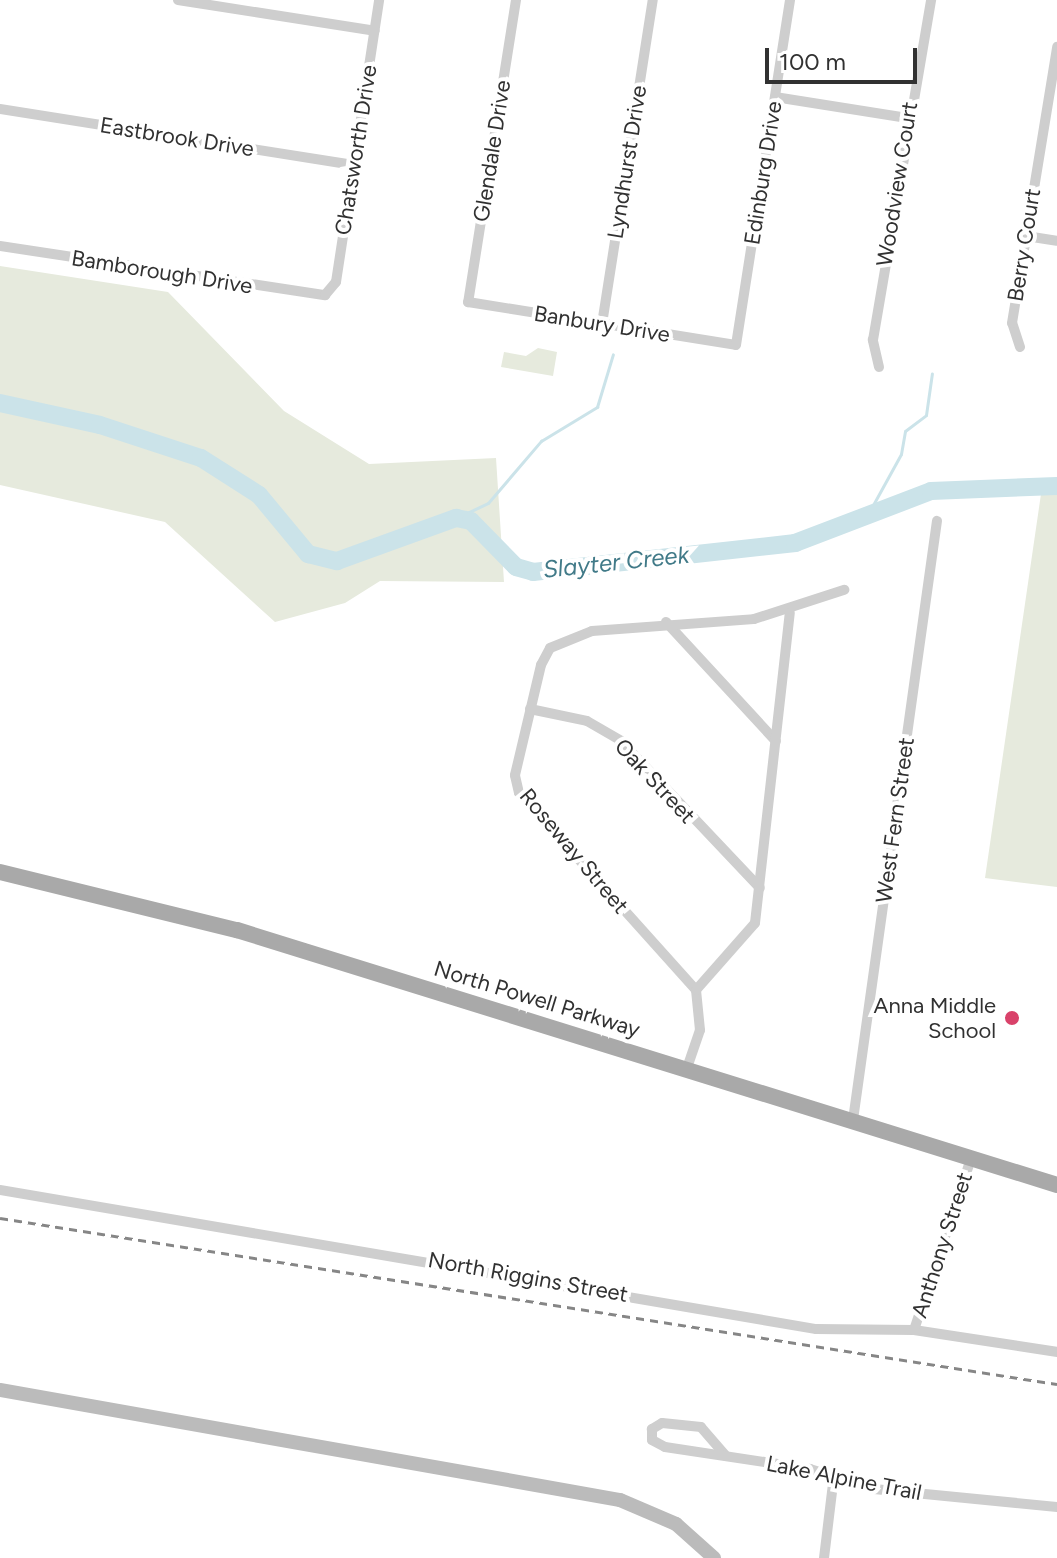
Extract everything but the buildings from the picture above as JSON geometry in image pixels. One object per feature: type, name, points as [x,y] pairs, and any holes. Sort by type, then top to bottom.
[{"type":"main road","name":"North Powell Parkway","points":[[0,872],[237,930],[1057,1185]]},
{"type":"main road","points":[[0,1390],[620,1500],[676,1524],[714,1558]]},
{"type":"street","points":[[178,0],[375,31]]},
{"type":"street","name":"Chatsworth Drive","points":[[325,295],[336,282],[379,0]]},
{"type":"street","name":"Glendale Drive","points":[[468,302],[516,0]]},
{"type":"street","name":"Lyndhurst Drive","points":[[602,324],[653,0]]},
{"type":"street","name":"Edinburg Drive","points":[[736,345],[790,0]]},
{"type":"street","name":"Woodview Court","points":[[879,367],[872,345],[907,118],[931,0]]},
{"type":"street","name":"Berry Court","points":[[1020,347],[1012,323],[1052,107],[1057,47]]},
{"type":"street","points":[[775,97],[907,118]]},
{"type":"street","name":"Eastbrook Drive","points":[[0,109],[354,165]]},
{"type":"street","points":[[1026,236],[1057,241]]},
{"type":"street","name":"Bamborough Drive","points":[[0,246],[325,295]]},
{"type":"street","name":"Banbury Drive","points":[[468,302],[736,345]]},
{"type":"street","name":"West Fern Street","points":[[853,1120],[937,521]]},
{"type":"street","name":"Roseway Street","points":[[696,990],[519,793],[515,775],[530,709],[550,648],[592,631],[790,613],[844,590]]},
{"type":"street","points":[[687,1068],[700,1030],[696,990],[746,941],[760,888],[790,613]]},
{"type":"street","points":[[666,622],[776,741]]},
{"type":"street","name":"Oak Street","points":[[530,709],[587,721],[621,741],[760,888]]},
{"type":"street","name":"Anthony Street","points":[[914,1330],[971,1159]]},
{"type":"street","name":"North Riggins Street","points":[[0,1190],[816,1329],[914,1330],[1057,1352]]},
{"type":"street","name":"Lake Alpine Trail","points":[[726,1456],[701,1427],[662,1423],[652,1429],[658,1445],[834,1475],[907,1495],[1057,1507]]},
{"type":"street","points":[[824,1558],[834,1475]]},
{"type":"shaded area","points":[[0,266],[168,292],[284,411],[369,464],[496,458],[504,582],[380,581],[345,603],[275,622],[165,522],[0,485]]},
{"type":"shaded area","points":[[538,348],[557,352],[553,376],[501,367],[504,352],[526,356]]},
{"type":"shaded area","points":[[1041,494],[1057,494],[1057,887],[985,878]]},
{"type":"waterway","points":[[456,518],[488,503],[541,441],[597,407],[613,354]]},
{"type":"waterway","points":[[868,514],[901,454],[905,431],[926,415],[932,373]]},
{"type":"waterway","name":"Slayter Creek","points":[[0,403],[100,425],[201,458],[259,495],[308,554],[337,561],[456,518],[471,521],[516,567],[533,572],[795,543],[931,491],[1057,486]]},
{"type":"railway","points":[[0,1218],[1057,1384]]},
{"type":"place","name":"Anna Middle School","points":[[1012,1018]]}]
